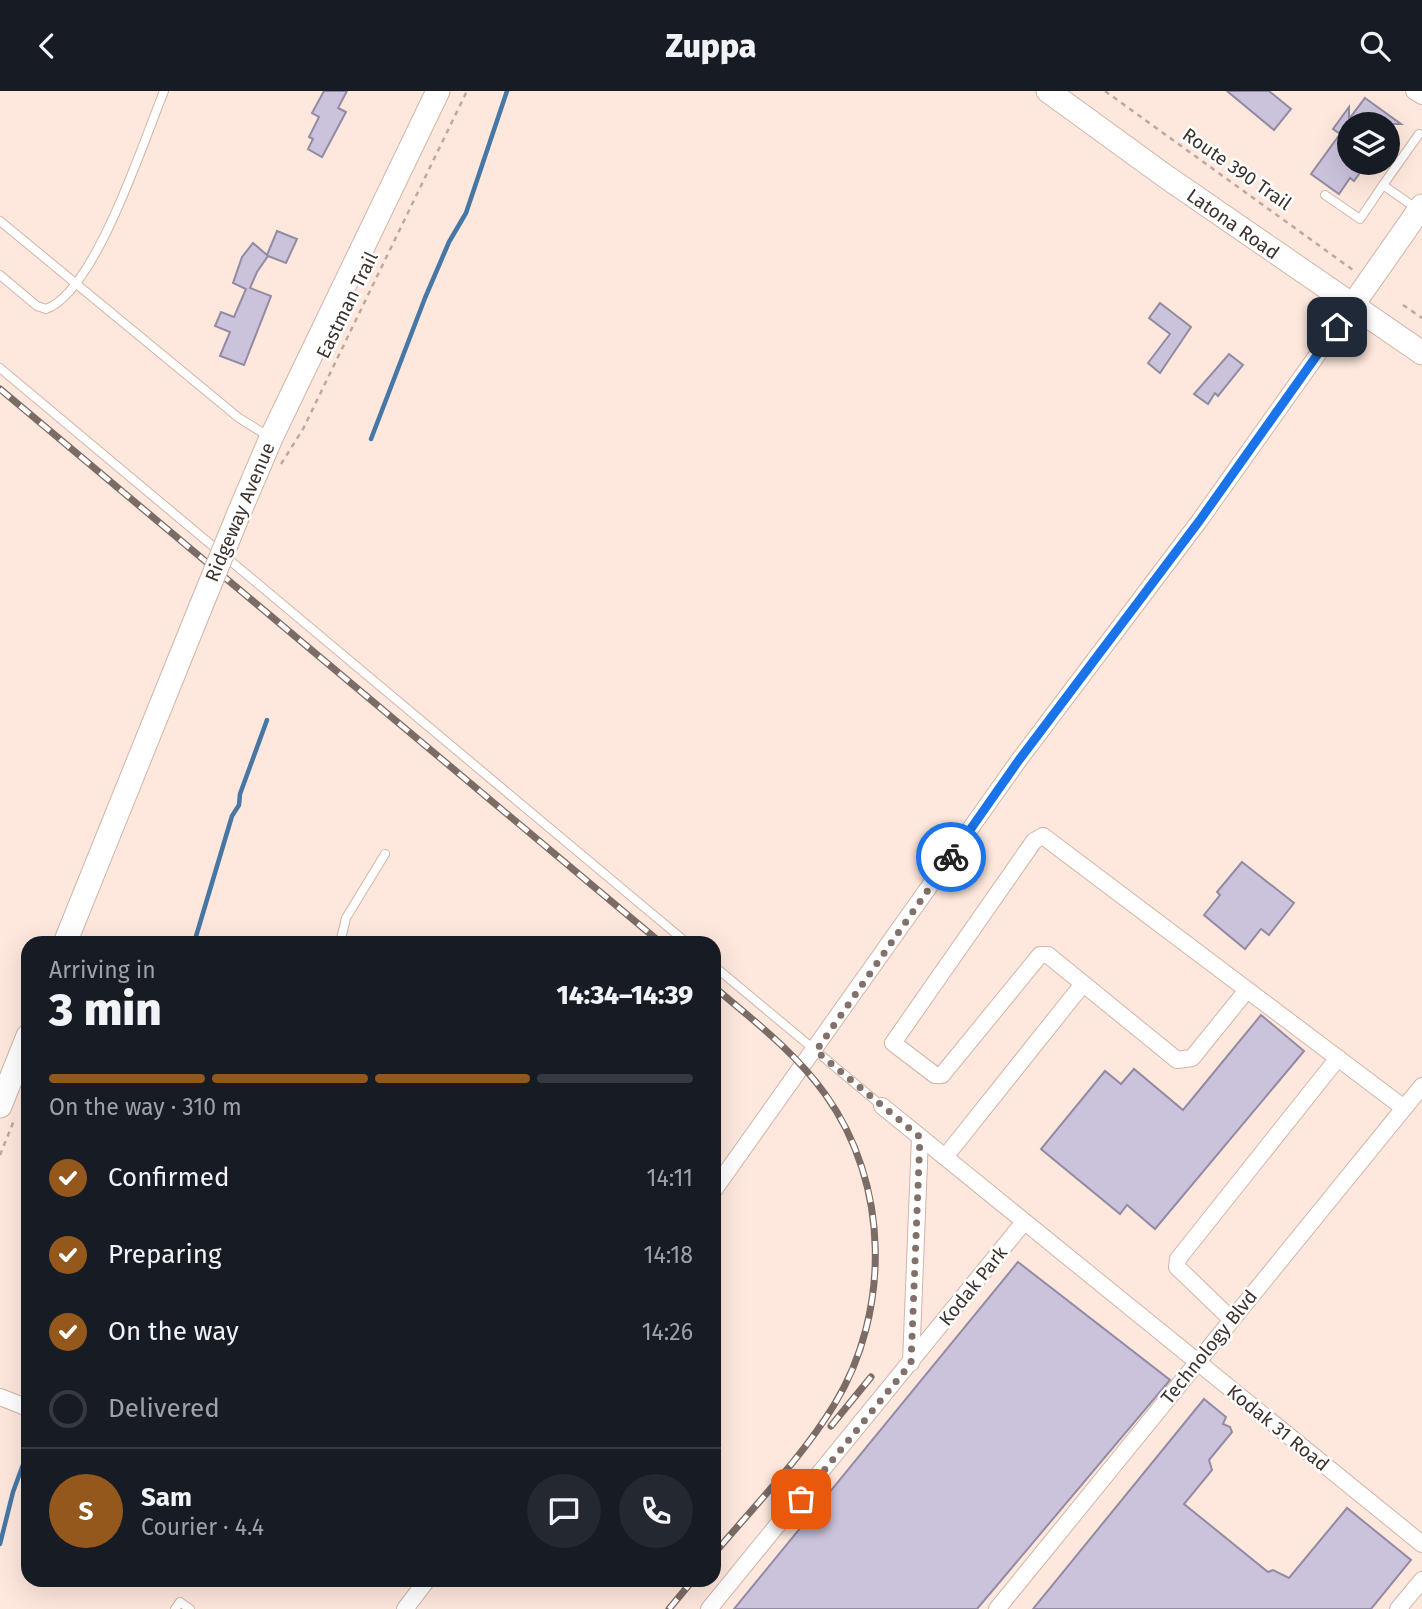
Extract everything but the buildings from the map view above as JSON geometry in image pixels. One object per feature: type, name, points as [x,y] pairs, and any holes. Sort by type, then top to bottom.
[{"type":"main road","name":"Ridgeway Avenue","points":[[68,936],[271,437],[438,91]]},
{"type":"main road","name":"Latona Road","points":[[1048,91],[1422,353]]},
{"type":"main road","points":[[1352,306],[1421,208]]},
{"type":"main road","points":[[9,1107],[21,1062]]},
{"type":"street","points":[[1414,91],[1422,96]]},
{"type":"street","points":[[721,1181],[816,1051],[1019,760],[1200,520],[1352,306]]},
{"type":"street","points":[[1247,990],[1192,1058],[1177,1060],[1048,955],[1040,955],[942,1075],[935,1075],[893,1043],[1034,841],[1043,836],[1404,1108]]},
{"type":"street","points":[[945,1157],[1083,984]]},
{"type":"street","points":[[1231,1319],[1177,1267],[1178,1259],[1338,1058]]},
{"type":"street","name":"Technology Blvd","points":[[997,1609],[1422,1086]]},
{"type":"street","name":"Kodak 31 Road","points":[[882,1106],[1422,1544]]},
{"type":"street","points":[[911,1363],[920,1137]]},
{"type":"street","name":"Kodak Park","points":[[709,1609],[1024,1222]]},
{"type":"street","points":[[0,1397],[21,1405]]},
{"type":"street","points":[[1398,1609],[1422,1580]]},
{"type":"street","points":[[405,1609],[422,1587]]},
{"type":"lane","points":[[0,275],[37,306],[46,309],[57,306],[96,257],[164,91]]},
{"type":"lane","points":[[1325,195],[1360,219],[1419,134]]},
{"type":"lane","points":[[1383,185],[1421,208]]},
{"type":"lane","points":[[0,221],[239,418],[271,437]]},
{"type":"lane","points":[[0,368],[679,936]]},
{"type":"lane","points":[[341,936],[345,918],[385,854]]},
{"type":"lane","points":[[721,972],[882,1106]]},
{"type":"lane","points":[[175,1609],[180,1602],[190,1609]]},
{"type":"path","name":"Eastman Trail","points":[[278,469],[303,429],[467,91]]},
{"type":"path","name":"Route 390 Trail","points":[[1105,91],[1353,270]]},
{"type":"path","points":[[1404,305],[1422,318]]},
{"type":"path","points":[[0,1155],[9,1107]]},
{"type":"waterway","points":[[371,439],[425,298],[449,242],[466,213],[507,91]]},
{"type":"waterway","points":[[196,936],[232,816],[239,805],[240,794],[267,720]]},
{"type":"waterway","points":[[0,1544],[21,1470]]},
{"type":"railway","points":[[0,389],[653,936]]},
{"type":"railway","points":[[721,993],[787,1050],[825,1094],[846,1129],[862,1167],[871,1207],[875,1248],[873,1289],[866,1330],[853,1369],[821,1425],[721,1546]]},
{"type":"railway","points":[[831,1426],[871,1377]]},
{"type":"railway","points":[[669,1609],[687,1587]]},
{"type":"way so far","points":[[801,1499],[911,1363],[920,1137],[816,1051],[951,857]]},
{"type":"route","points":[[951,857],[1019,760],[1200,520],[1337,327]]}]
